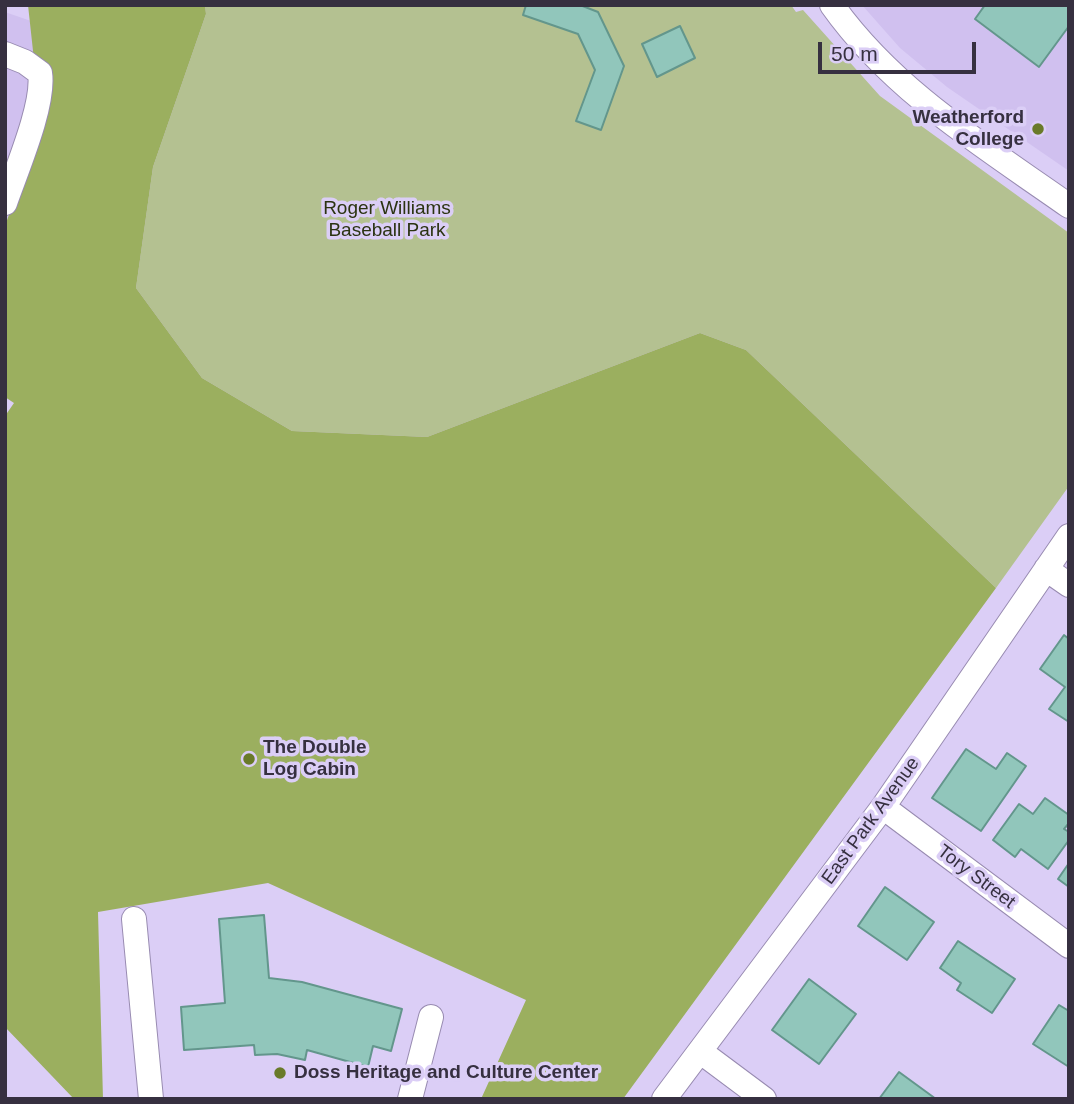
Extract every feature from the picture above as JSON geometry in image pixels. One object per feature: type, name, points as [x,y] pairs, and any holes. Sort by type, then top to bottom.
[{"type":"street","points":[[832,5],[850,30],[890,73],[919,98],[1069,206]]},
{"type":"street","points":[[5,54],[25,62],[40,73],[42,86],[25,147],[6,197]]},
{"type":"street","name":"East Park Avenue","points":[[664,1099],[883,807],[1069,536]]},
{"type":"street","points":[[1046,569],[1069,585]]},
{"type":"street","name":"Tory Street","points":[[883,807],[1069,946]]},
{"type":"street","points":[[134,919],[151,1099]]},
{"type":"street","points":[[410,1099],[431,1017]]},
{"type":"street","points":[[701,1052],[764,1099]]},
{"type":"shaded area","name":"Weatherford College","points":[[862,5],[1069,5],[1069,171],[947,87],[900,48]]},
{"type":"shaded area","points":[[5,12],[31,21],[41,124],[5,226]]},
{"type":"green space","points":[[28,5],[205,5],[206,14],[153,167],[136,288],[202,378],[292,431],[427,437],[700,333],[746,350],[996,588],[623,1099],[481,1099],[526,1000],[268,883],[98,912],[103,1099],[74,1099],[5,1027],[5,416],[14,403],[5,397],[5,226],[41,124]]},
{"type":"green space","name":"Roger Williams Baseball Park","points":[[205,5],[791,5],[796,12],[803,10],[880,96],[1069,233],[1069,486],[996,588],[746,350],[700,333],[427,437],[292,431],[202,378],[136,288],[153,167],[206,14]]},
{"type":"building","points":[[526,5],[580,5],[598,12],[624,66],[601,130],[576,121],[595,70],[578,34],[523,15]]},
{"type":"building","points":[[985,5],[1069,5],[1069,26],[1039,67],[975,19]]},
{"type":"building","points":[[680,26],[695,58],[657,77],[642,44]]},
{"type":"building","points":[[1064,635],[1069,639],[1069,722],[1049,709],[1065,687],[1040,669]]},
{"type":"building","points":[[966,749],[996,769],[1007,753],[1026,766],[981,831],[932,798]]},
{"type":"building","points":[[1045,798],[1069,815],[1069,823],[1064,829],[1069,832],[1069,840],[1048,869],[1021,849],[1015,857],[993,840],[1019,804],[1033,814]]},
{"type":"building","points":[[1069,863],[1069,887],[1058,879]]},
{"type":"building","points":[[885,887],[934,922],[907,960],[858,926]]},
{"type":"building","points":[[264,915],[269,978],[302,982],[402,1009],[391,1051],[373,1046],[368,1067],[307,1050],[305,1060],[277,1054],[255,1055],[254,1045],[184,1050],[181,1007],[225,1003],[219,919]]},
{"type":"building","points":[[958,941],[1015,979],[992,1013],[957,990],[961,983],[940,968]]},
{"type":"building","points":[[809,979],[856,1014],[819,1064],[772,1030]]},
{"type":"building","points":[[1059,1005],[1069,1011],[1069,1067],[1033,1044]]},
{"type":"building","points":[[899,1072],[936,1099],[879,1099]]},
{"type":"place","name":"Weatherford College","points":[[1038,129]]},
{"type":"place","name":"The Double Log Cabin","points":[[249,759]]},
{"type":"place","name":"Doss Heritage and Culture Center","points":[[280,1073]]}]
